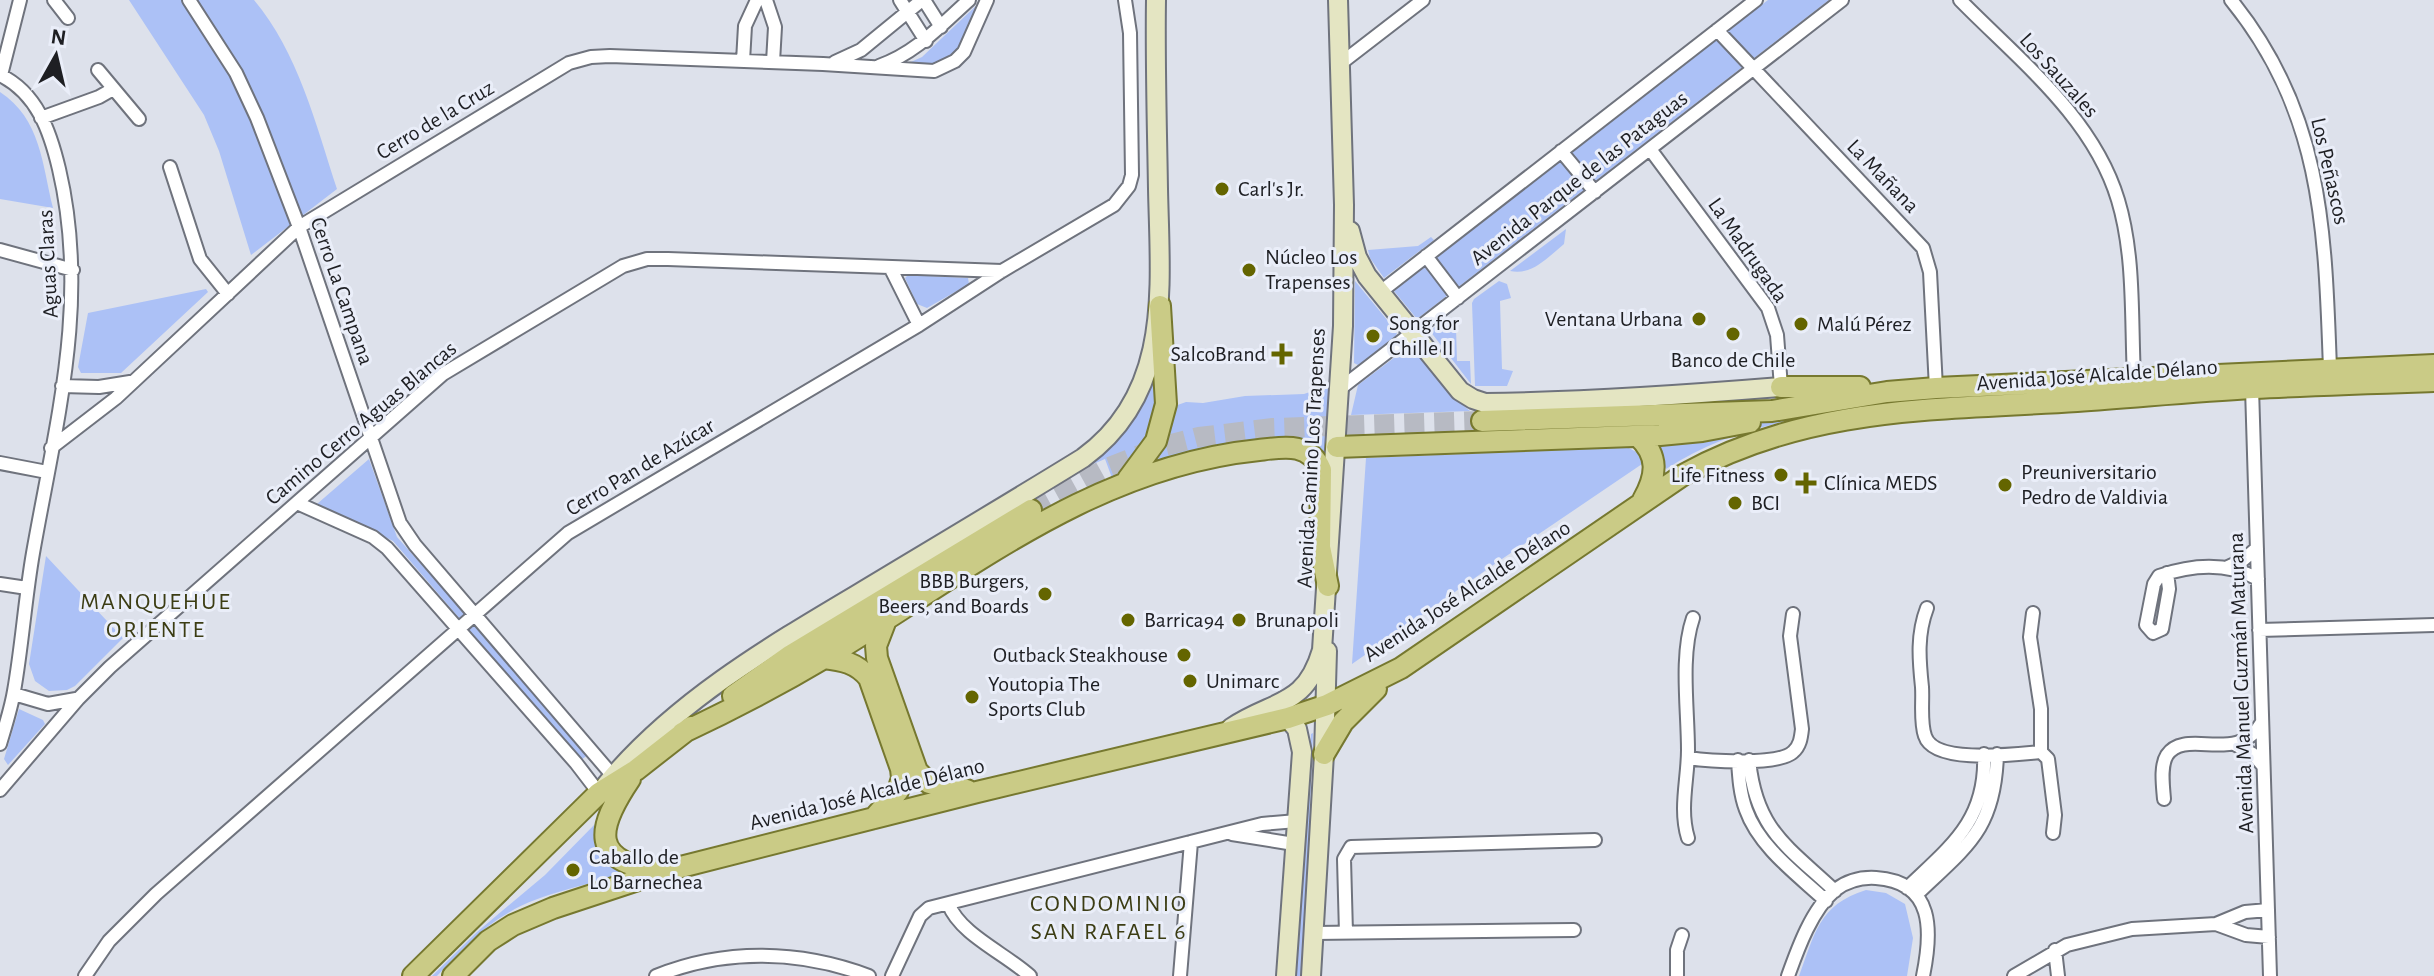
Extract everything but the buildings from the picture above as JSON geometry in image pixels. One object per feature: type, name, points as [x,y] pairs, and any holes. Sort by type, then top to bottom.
[{"type":"main road","points":[[1127,481],[1156,441],[1166,404],[1160,306],[1156,0]]},
{"type":"main road","name":"Avenida Camino Los Trapenses","points":[[1311,976],[1327,705],[1325,630],[1341,388],[1344,205],[1338,0]]},
{"type":"main road","points":[[1344,205],[1357,257],[1379,293],[1460,391],[1473,399],[1485,403],[1608,400],[1781,387],[1869,388],[1887,392]]},
{"type":"main road","points":[[413,976],[661,729],[694,702],[767,651],[1093,450],[1112,432],[1139,388],[1153,350],[1160,306]]},
{"type":"main road","name":"Avenida José Alcalde Délano","points":[[1482,421],[1772,411],[1887,392],[1936,388],[2434,365]]},
{"type":"main road","name":"Avenida José Alcalde Délano","points":[[453,976],[488,941],[513,925],[553,908],[665,871],[1288,718],[1327,705],[1401,668],[1683,475],[1726,453],[1774,435],[1831,421],[1941,409],[2252,388],[2434,381]]},
{"type":"main road","points":[[1337,447],[1638,436],[1732,427],[1772,411]]},
{"type":"main road","points":[[1638,436],[1651,451],[1655,467],[1653,480],[1641,503]]},
{"type":"main road","points":[[682,733],[741,705],[824,658],[1051,516],[1127,481],[1171,466],[1231,453],[1284,447],[1305,450],[1317,460],[1321,470],[1320,547],[1328,586]]},
{"type":"main road","points":[[599,793],[636,770],[791,655],[1031,510]]},
{"type":"main road","points":[[886,620],[876,646],[877,658],[917,771],[929,783],[977,792]]},
{"type":"main road","name":"Avenida Camino Los Trapenses","points":[[1226,732],[1304,688],[1318,667],[1325,630]]},
{"type":"main road","points":[[824,658],[857,666],[869,678],[901,769],[898,791],[874,818]]},
{"type":"main road","points":[[1324,754],[1354,709],[1401,668]]},
{"type":"main road","points":[[1286,976],[1302,744],[1297,729],[1288,718]]},
{"type":"main road","points":[[636,770],[611,807],[605,824],[605,840],[620,860],[665,871]]},
{"type":"main road","points":[[1297,821],[1309,825],[1318,854]]},
{"type":"street","points":[[1,75],[20,0]]},
{"type":"street","points":[[54,0],[68,18]]},
{"type":"street","name":"Cerro La Campana","points":[[189,0],[236,73],[257,118],[299,227],[400,523],[415,545],[613,776]]},
{"type":"street","points":[[743,61],[745,26],[757,0]]},
{"type":"street","points":[[766,0],[775,27],[773,62]]},
{"type":"street","points":[[923,0],[941,27]]},
{"type":"street","name":"Cerro de la Cruz","points":[[823,64],[847,58],[861,50],[904,5],[923,0]]},
{"type":"street","points":[[876,68],[926,41],[969,0]]},
{"type":"street","name":"Cerro de la Cruz","points":[[51,448],[116,398],[299,227],[569,63],[601,56],[934,71],[955,61],[970,41],[987,0]]},
{"type":"street","name":"Cerro Pan de Azúcar","points":[[85,976],[109,941],[156,894],[568,533],[919,325],[1002,271],[1114,205],[1129,186],[1132,161],[1130,33],[1125,0]]},
{"type":"street","points":[[1340,64],[1423,0]]},
{"type":"street","name":"Avenida Parque de las Pataguas","points":[[1379,293],[1756,0]]},
{"type":"street","name":"Avenida Parque de las Pataguas","points":[[1341,388],[1842,0]]},
{"type":"street","name":"Los Sauzales","points":[[1960,0],[2067,109],[2104,164],[2119,203],[2127,247],[2134,377]]},
{"type":"street","name":"Los Peñascos","points":[[2231,0],[2261,41],[2282,81],[2312,163],[2326,248],[2330,369]]},
{"type":"street","points":[[904,5],[926,41]]},
{"type":"street","points":[[1338,28],[1358,41],[1373,38]]},
{"type":"street","name":"La Mañana","points":[[1717,30],[1923,248],[1930,272],[1936,388]]},
{"type":"street","points":[[98,70],[139,119]]},
{"type":"street","name":"Aguas Claras","points":[[0,744],[72,324],[73,270],[64,189],[48,131],[30,97],[1,75]]},
{"type":"street","points":[[41,118],[113,89]]},
{"type":"street","name":"La Madrugada","points":[[1650,149],[1768,308],[1777,335],[1781,387]]},
{"type":"street","points":[[1561,151],[1595,192]]},
{"type":"street","points":[[170,167],[196,253],[228,294]]},
{"type":"street","points":[[0,250],[73,270]]},
{"type":"street","points":[[1426,256],[1458,298]]},
{"type":"street","name":"Camino Cerro Aguas Blancas","points":[[0,790],[78,699],[166,616],[454,367],[623,266],[635,261],[668,259],[1002,271]]},
{"type":"street","points":[[890,267],[919,325]]},
{"type":"street","points":[[62,386],[99,387],[130,382]]},
{"type":"street","name":"Avenida Manuel Guzmán Maturana","points":[[2252,388],[2270,976]]},
{"type":"street","points":[[0,463],[47,472]]},
{"type":"street","points":[[297,503],[373,537],[387,548],[599,793]]},
{"type":"street","points":[[2167,573],[2228,567],[2257,548]]},
{"type":"street","points":[[2228,567],[2258,579]]},
{"type":"street","points":[[0,584],[27,588]]},
{"type":"street","points":[[1927,608],[1919,641],[1924,735],[1929,744],[1939,752],[2041,752]]},
{"type":"street","points":[[2033,613],[2030,632],[2041,709],[2041,752],[2048,759],[2055,820],[2053,833]]},
{"type":"street","points":[[1688,758],[1743,760],[1788,756],[1800,742],[1799,700],[1790,636],[1793,614]]},
{"type":"street","points":[[1688,838],[1685,794],[1688,647],[1693,618]]},
{"type":"street","points":[[2259,630],[2434,625]]},
{"type":"street","points":[[8,701],[59,704],[78,699]]},
{"type":"street","points":[[48,704],[52,729]]},
{"type":"street","points":[[2164,799],[2163,770],[2167,755],[2179,746],[2234,744],[2252,735],[2262,722]]},
{"type":"street","points":[[2234,744],[2253,754],[2263,766]]},
{"type":"street","points":[[1912,891],[1969,844],[1985,821],[1994,791],[1990,754]]},
{"type":"street","points":[[1743,760],[1757,806],[1769,828],[1835,891]]},
{"type":"street","points":[[1743,760],[1743,802],[1753,826],[1769,846],[1826,901]]},
{"type":"street","points":[[0,771],[7,774],[14,772]]},
{"type":"street","points":[[892,976],[924,911],[1272,822],[1297,821]]},
{"type":"street","points":[[1229,833],[1294,844]]},
{"type":"street","points":[[1346,933],[1344,859],[1348,850],[1356,845],[1595,840]]},
{"type":"street","points":[[1180,976],[1191,842]]},
{"type":"street","points":[[1788,976],[1806,934],[1826,901],[1835,891],[1853,881],[1870,878],[1894,881],[1912,891],[1928,922],[1923,976]]},
{"type":"street","points":[[949,905],[958,922],[1006,955],[1030,976]]},
{"type":"street","points":[[2014,976],[2025,972],[2055,950],[2080,941],[2132,929],[2216,924],[2245,912],[2268,910]]},
{"type":"street","points":[[2216,924],[2246,935],[2269,937]]},
{"type":"street","points":[[1314,933],[1574,930]]},
{"type":"street","points":[[1677,976],[1677,950],[1682,935]]},
{"type":"street","points":[[2055,950],[2058,976]]},
{"type":"street","points":[[656,976],[713,959],[758,955],[803,958],[869,976]]},
{"type":"shaded area","points":[[129,0],[254,0],[283,42],[304,90],[337,189],[251,255],[219,151],[204,115]]},
{"type":"shaded area","points":[[1768,0],[1829,0],[1417,319],[1394,291]]},
{"type":"shaded area","points":[[980,2],[970,31],[952,60],[927,69],[902,66],[922,57]]},
{"type":"shaded area","points":[[0,92],[14,103],[32,129],[53,208],[0,199]]},
{"type":"shaded area","points":[[1566,229],[1564,244],[1546,260],[1525,271],[1510,271]]},
{"type":"shaded area","points":[[1431,237],[1434,240],[1384,278],[1370,258],[1368,250],[1418,246]]},
{"type":"shaded area","points":[[908,275],[968,278],[969,284],[927,308],[917,304],[905,278]]},
{"type":"shaded area","points":[[1355,281],[1397,332],[1360,366],[1354,363]]},
{"type":"shaded area","points":[[1499,281],[1507,284],[1511,298],[1500,301],[1502,369],[1513,371],[1507,386],[1475,386],[1472,303]]},
{"type":"shaded area","points":[[206,289],[208,292],[121,373],[81,373],[78,367],[88,313]]},
{"type":"shaded area","points":[[1441,322],[1456,328],[1457,361],[1470,361],[1471,384],[1430,331]]},
{"type":"shaded area","points":[[1411,347],[1451,395],[1470,411],[1351,415],[1358,385]]},
{"type":"shaded area","points":[[1159,376],[1155,430],[1128,468],[1112,478],[1105,459],[1084,468],[1124,427],[1153,379]]},
{"type":"shaded area","points":[[1330,385],[1323,456],[1148,466],[1172,407],[1186,402],[1203,403],[1245,396],[1304,394]]},
{"type":"shaded area","points":[[2128,390],[1937,400],[1818,415],[1740,434],[1715,443],[1666,469],[1652,440],[1718,433],[1764,420],[1913,398]]},
{"type":"shaded area","points":[[1627,447],[1642,455],[1645,462],[1352,664],[1366,458]]},
{"type":"shaded area","points":[[369,459],[397,537],[589,754],[581,760],[393,541],[317,504]]},
{"type":"shaded area","points":[[46,556],[123,638],[75,686],[67,690],[49,691],[35,681],[29,664]]},
{"type":"shaded area","points":[[19,709],[43,720],[45,724],[8,765],[4,759]]},
{"type":"shaded area","points":[[1311,734],[1310,810],[1313,831],[1303,976],[1295,976]]},
{"type":"shaded area","points":[[599,823],[626,871],[536,899],[508,913],[479,934],[437,976],[432,976],[477,932],[545,875]]},
{"type":"shaded area","points":[[1866,890],[1886,893],[1905,904],[1913,938],[1907,976],[1799,976],[1820,923],[1838,904]]},
{"type":"tunnel","points":[[1031,510],[1107,468],[1160,447],[1199,437],[1273,428],[1482,421]]},
{"type":"place","name":"Carl's Jr.","points":[[1222,189]]},
{"type":"place","name":"Núcleo Los Trapenses","points":[[1249,270]]},
{"type":"place","name":"Ventana Urbana","points":[[1699,319]]},
{"type":"place","name":"Malú Pérez","points":[[1801,324]]},
{"type":"place","name":"Banco de Chile","points":[[1733,334]]},
{"type":"place","name":"Song for Chille II","points":[[1373,336]]},
{"type":"place","name":"SalcoBrand","points":[[1282,354]]},
{"type":"place","name":"Life Fitness","points":[[1781,475]]},
{"type":"place","name":"Clínica MEDS","points":[[1806,483]]},
{"type":"place","name":"Preuniversitario Pedro de Valdivia","points":[[2005,485]]},
{"type":"place","name":"BCI","points":[[1735,503]]},
{"type":"place","name":"BBB Burgers, Beers, and Boards","points":[[1045,594]]},
{"type":"place","name":"Barrica94","points":[[1128,620]]},
{"type":"place","name":"Brunapoli","points":[[1239,620]]},
{"type":"place","name":"Outback Steakhouse","points":[[1184,655]]},
{"type":"place","name":"Unimarc","points":[[1190,681]]},
{"type":"place","name":"Youtopia The Sports Club","points":[[972,697]]},
{"type":"place","name":"Caballo de Lo Barnechea","points":[[573,870]]},
{"type":"district","name":"MANQUEHUE ORIENTE","points":[[156,616]]},
{"type":"district","name":"CONDOMINIO SAN RAFAEL 6","points":[[1109,918]]}]
